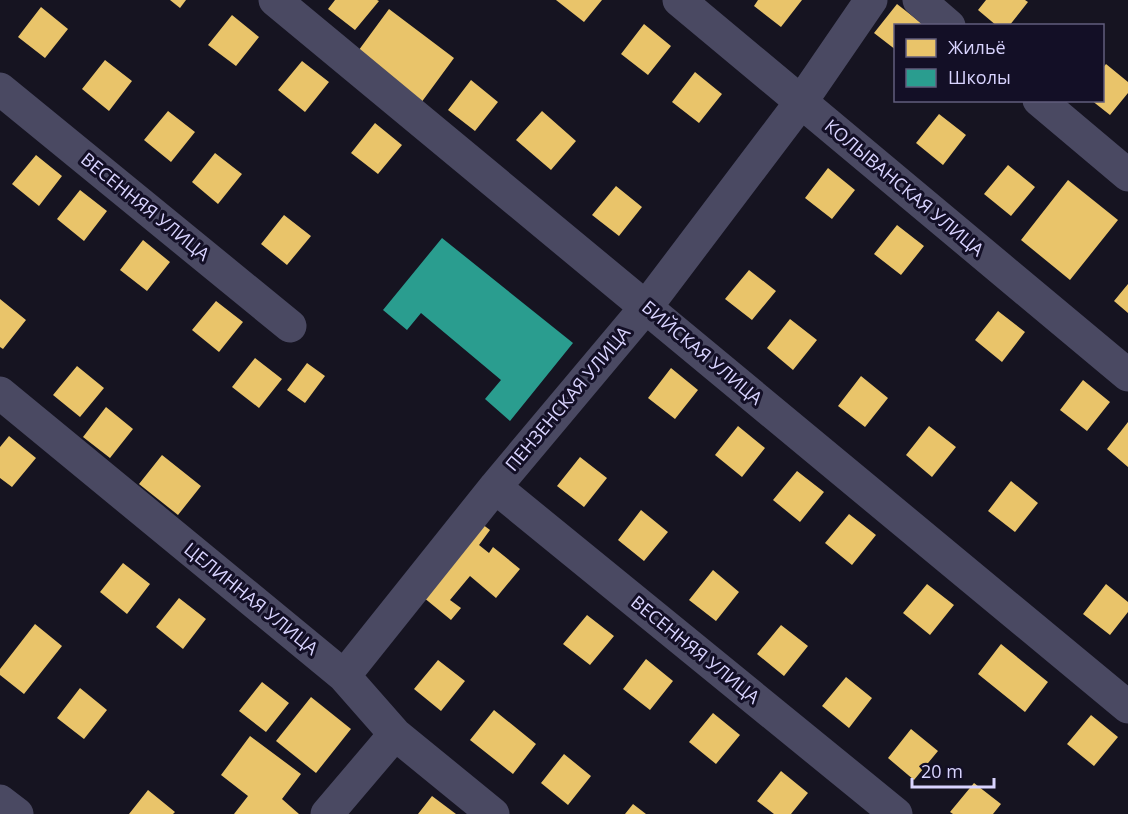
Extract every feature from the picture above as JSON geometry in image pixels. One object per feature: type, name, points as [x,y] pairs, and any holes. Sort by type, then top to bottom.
[{"type":"street","name":"БИЙСКАЯ УЛИЦА","points":[[275,0],[1128,707]]},
{"type":"street","name":"КОЛЫВАНСКАЯ УЛИЦА","points":[[679,0],[1128,375]]},
{"type":"street","name":"ПЕНЗЕНСКАЯ УЛИЦА","points":[[344,676],[495,487],[646,307],[801,102],[871,0]]},
{"type":"street","points":[[919,0],[947,24]]},
{"type":"street","name":"ВЕСЕННЯЯ УЛИЦА","points":[[0,89],[290,326]]},
{"type":"street","points":[[1041,102],[1128,175]]},
{"type":"street","name":"ЦЕЛИННАЯ УЛИЦА","points":[[0,393],[344,676],[395,735],[493,814]]},
{"type":"street","name":"ВЕСЕННЯЯ УЛИЦА","points":[[495,487],[896,814]]},
{"type":"street","points":[[327,814],[395,735]]},
{"type":"street","points":[[0,801],[17,814]]},
{"type":"building: Жильё","points":[[170,0],[186,0],[180,8]]},
{"type":"building: Жильё","points":[[335,0],[379,1],[355,30],[328,9]]},
{"type":"building: Жильё","points":[[556,0],[602,0],[584,22]]},
{"type":"building: Жильё","points":[[758,0],[802,0],[781,27],[754,6]]},
{"type":"building: Жильё","points":[[986,0],[1025,0],[1028,2],[1011,24],[995,24],[978,10]]},
{"type":"building: Жильё","points":[[897,4],[922,24],[894,24],[894,48],[874,33]]},
{"type":"building: Жильё","points":[[41,7],[68,29],[45,58],[18,37]]},
{"type":"building: Жильё","points":[[389,9],[454,58],[418,107],[353,58]]},
{"type":"building: Жильё","points":[[232,15],[259,37],[236,66],[208,45]]},
{"type":"building: Жильё","points":[[644,24],[671,46],[648,75],[621,54]]},
{"type":"building: Жильё","points":[[105,60],[132,81],[109,111],[82,89]]},
{"type":"building: Жильё","points":[[302,61],[329,82],[305,112],[278,90]]},
{"type":"building: Жильё","points":[[1106,64],[1128,82],[1128,93],[1110,115],[1094,102],[1104,102],[1104,66]]},
{"type":"building: Жильё","points":[[695,72],[722,94],[699,123],[672,102]]},
{"type":"building: Жильё","points":[[471,80],[498,102],[475,131],[448,110]]},
{"type":"building: Жильё","points":[[168,111],[195,132],[171,162],[144,140]]},
{"type":"building: Жильё","points":[[542,111],[576,141],[551,170],[516,140]]},
{"type":"building: Жильё","points":[[939,114],[966,135],[943,165],[916,143]]},
{"type":"building: Жильё","points":[[375,123],[402,145],[378,174],[351,153]]},
{"type":"building: Жильё","points":[[215,153],[242,174],[218,204],[192,182]]},
{"type":"building: Жильё","points":[[36,155],[62,176],[39,206],[12,184]]},
{"type":"building: Жильё","points":[[1008,165],[1035,187],[1011,216],[984,194]]},
{"type":"building: Жильё","points":[[828,168],[855,190],[832,219],[805,198]]},
{"type":"building: Жильё","points":[[1068,180],[1118,220],[1070,280],[1021,240]]},
{"type":"building: Жильё","points":[[616,186],[642,207],[619,236],[592,215]]},
{"type":"building: Жильё","points":[[80,190],[107,211],[84,241],[57,219]]},
{"type":"building: Жильё","points":[[284,215],[311,236],[287,265],[261,244]]},
{"type":"building: Жильё","points":[[897,225],[924,246],[901,275],[874,254]]},
{"type":"building: Жильё","points":[[143,240],[170,262],[147,291],[120,270]]},
{"type":"building: Жильё","points":[[749,270],[776,291],[752,320],[725,299]]},
{"type":"building: Жильё","points":[[1128,284],[1128,313],[1114,301]]},
{"type":"building: Жильё","points":[[0,299],[26,320],[3,349],[0,347]]},
{"type":"building: Жильё","points":[[216,301],[243,322],[219,352],[192,330]]},
{"type":"building: Жильё","points":[[998,311],[1025,332],[1002,362],[975,340]]},
{"type":"building: Жильё","points":[[790,319],[817,340],[793,370],[767,348]]},
{"type":"building: Жильё","points":[[255,358],[282,379],[259,408],[232,387]]},
{"type":"building: Жильё","points":[[307,363],[325,376],[305,403],[287,390]]},
{"type":"building: Жильё","points":[[77,366],[104,388],[80,417],[53,395]]},
{"type":"building: Жильё","points":[[671,368],[698,390],[675,419],[648,398]]},
{"type":"building: Жильё","points":[[861,376],[888,398],[865,427],[838,406]]},
{"type":"building: Жильё","points":[[1083,380],[1110,402],[1087,431],[1060,410]]},
{"type":"building: Жильё","points":[[106,407],[133,429],[110,458],[83,437]]},
{"type":"building: Жильё","points":[[1128,422],[1128,467],[1107,449]]},
{"type":"building: Жильё","points":[[738,426],[765,448],[742,477],[715,455]]},
{"type":"building: Жильё","points":[[929,426],[956,447],[932,477],[906,455]]},
{"type":"building: Жильё","points":[[9,436],[36,458],[12,487],[0,478],[0,447]]},
{"type":"building: Жильё","points":[[162,455],[201,486],[178,515],[139,484]]},
{"type":"building: Жильё","points":[[580,457],[607,478],[584,507],[557,486]]},
{"type":"building: Жильё","points":[[797,471],[824,492],[800,522],[773,500]]},
{"type":"building: Жильё","points":[[1011,481],[1038,503],[1015,532],[988,511]]},
{"type":"building: Жильё","points":[[641,510],[668,532],[644,561],[618,540]]},
{"type":"building: Жильё","points":[[849,514],[876,535],[852,565],[825,543]]},
{"type":"building: Жильё","points":[[482,524],[490,530],[479,545],[489,553],[493,547],[520,569],[496,598],[470,576],[450,600],[461,608],[451,620],[423,597]]},
{"type":"building: Жильё","points":[[123,563],[150,584],[127,614],[100,592]]},
{"type":"building: Жильё","points":[[713,570],[739,592],[716,621],[689,600]]},
{"type":"building: Жильё","points":[[927,584],[954,605],[930,635],[903,613]]},
{"type":"building: Жильё","points":[[1106,584],[1128,602],[1128,612],[1110,635],[1083,614]]},
{"type":"building: Жильё","points":[[179,598],[206,619],[183,649],[156,627]]},
{"type":"building: Жильё","points":[[587,615],[614,636],[590,665],[563,644]]},
{"type":"building: Жильё","points":[[35,624],[62,646],[24,694],[0,675],[0,669]]},
{"type":"building: Жильё","points":[[781,625],[808,646],[784,676],[757,654]]},
{"type":"building: Жильё","points":[[1001,644],[1048,682],[1025,712],[978,674]]},
{"type":"building: Жильё","points":[[646,659],[673,681],[650,710],[623,689]]},
{"type":"building: Жильё","points":[[438,660],[465,681],[441,711],[414,689]]},
{"type":"building: Жильё","points":[[846,677],[872,698],[849,728],[822,706]]},
{"type":"building: Жильё","points":[[262,682],[289,703],[266,732],[239,711]]},
{"type":"building: Жильё","points":[[80,688],[107,710],[84,739],[57,718]]},
{"type":"building: Жильё","points":[[311,697],[351,729],[316,773],[276,741]]},
{"type":"building: Жильё","points":[[494,710],[536,744],[513,774],[470,740]]},
{"type":"building: Жильё","points":[[713,713],[740,735],[716,764],[689,742]]},
{"type":"building: Жильё","points":[[1091,715],[1118,737],[1094,766],[1067,744]]},
{"type":"building: Жильё","points":[[911,729],[938,751],[914,780],[888,758]]},
{"type":"building: Жильё","points":[[250,736],[301,774],[282,799],[299,814],[234,814],[248,796],[221,775]]},
{"type":"building: Жильё","points":[[564,754],[591,776],[568,805],[541,783]]},
{"type":"building: Жильё","points":[[781,771],[808,793],[791,814],[774,814],[757,801]]},
{"type":"building: Жильё","points":[[974,783],[1001,804],[993,814],[953,814],[950,812]]},
{"type":"building: Жильё","points":[[148,790],[175,812],[173,814],[129,814]]},
{"type":"building: Жильё","points":[[432,796],[456,814],[418,814]]},
{"type":"building: Жильё","points":[[633,804],[646,814],[625,814]]},
{"type":"building: Школы","points":[[442,238],[573,343],[510,421],[485,399],[501,380],[421,313],[407,330],[383,310]]}]
